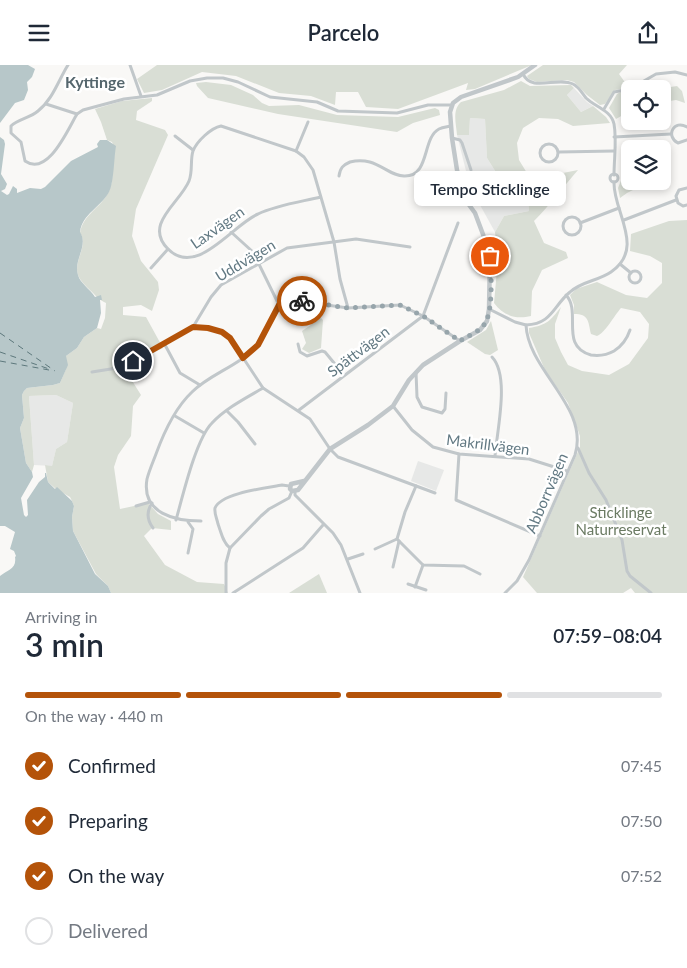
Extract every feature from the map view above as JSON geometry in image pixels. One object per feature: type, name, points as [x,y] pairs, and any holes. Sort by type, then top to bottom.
[{"type":"street","points":[[68,65],[46,104],[35,114],[13,124],[11,129],[11,133],[22,145],[25,161],[31,165],[42,164],[50,157],[77,114],[83,110],[141,96],[157,95],[198,79],[215,77],[238,82],[270,97],[317,102],[338,111],[397,113],[428,105],[452,105]]},
{"type":"street","points":[[130,65],[141,96]]},
{"type":"street","points":[[226,593],[226,563],[230,548],[269,509],[289,498],[330,449],[368,425],[393,406],[416,371],[460,341],[480,330],[487,321],[490,264],[487,245],[475,213],[464,198],[457,170],[450,115],[452,105],[456,100],[465,95],[504,83],[523,74],[535,65]]},
{"type":"street","points":[[604,109],[614,92],[630,89],[656,74],[675,72],[687,75]]},
{"type":"street","points":[[489,309],[526,325],[537,324],[546,320],[566,295],[578,285],[607,274],[620,264],[627,245],[624,220],[615,197],[614,182],[610,178],[614,175],[614,123],[604,109],[586,98],[574,84],[565,81],[529,82],[523,74]]},
{"type":"street","points":[[46,104],[77,114]]},
{"type":"street","points":[[296,151],[308,122]]},
{"type":"street","points":[[687,127],[676,125],[672,129],[671,134],[673,140],[678,143],[687,141]]},
{"type":"street","points":[[338,176],[343,166],[357,161],[374,163],[399,176],[411,175],[419,169],[435,132],[443,127],[450,126]]},
{"type":"street","points":[[175,136],[193,150],[212,129],[221,127],[296,151],[304,157],[313,170],[321,197],[334,242],[340,279],[348,308]]},
{"type":"street","points":[[614,137],[671,134]]},
{"type":"street","points":[[452,137],[460,139],[472,170]]},
{"type":"street","points":[[549,144],[556,147],[559,152],[556,159],[547,162],[543,159],[540,150],[542,146],[549,144]]},
{"type":"street","name":"Laxvägen","points":[[193,150],[188,182],[167,211],[161,223],[161,239],[168,249],[178,256],[194,258],[204,254],[231,232],[260,213],[321,197]]},
{"type":"street","points":[[559,152],[614,151]]},
{"type":"street","points":[[676,200],[678,191],[687,188]]},
{"type":"street","points":[[624,220],[676,200]]},
{"type":"street","points":[[676,200],[680,205],[687,205]]},
{"type":"street","points":[[580,223],[619,208]]},
{"type":"street","points":[[568,218],[576,218],[580,223],[580,229],[577,233],[571,235],[564,229],[564,224],[568,218]]},
{"type":"street","points":[[423,316],[458,223]]},
{"type":"street","points":[[231,232],[253,252],[279,305]]},
{"type":"street","name":"Uddvägen","points":[[193,327],[202,309],[219,288],[238,275],[287,248],[356,239],[410,247]]},
{"type":"street","points":[[151,268],[168,249]]},
{"type":"street","points":[[620,264],[631,273]]},
{"type":"street","points":[[566,295],[571,300],[573,307],[572,335],[577,345],[585,352],[598,355],[610,353],[624,342],[630,330]]},
{"type":"street","points":[[279,305],[298,301],[348,308],[404,306],[423,316],[460,341]]},
{"type":"street","points":[[201,521],[176,519],[159,511],[151,503],[147,487],[148,478],[163,436],[190,393],[243,358],[258,345],[279,305]]},
{"type":"street","name":"Spättvägen","points":[[299,410],[423,316]]},
{"type":"street","name":"Abborrvägen","points":[[505,593],[522,573],[540,536],[577,448],[578,436],[567,404],[544,372],[527,334],[526,325]]},
{"type":"street","points":[[92,372],[123,367],[193,327],[208,328],[222,332],[230,338],[263,388],[310,419],[330,449],[338,457],[435,493]]},
{"type":"street","points":[[164,343],[180,373],[200,385]]},
{"type":"street","points":[[298,344],[303,355],[307,356],[322,351],[325,352],[344,375]]},
{"type":"street","points":[[492,357],[498,367],[502,383],[495,455]]},
{"type":"street","points":[[416,371],[417,397],[422,407],[442,413],[445,409],[446,393]]},
{"type":"street","points":[[176,519],[204,433],[212,422],[263,388]]},
{"type":"street","name":"Makrillvägen","points":[[393,406],[412,431],[433,447],[459,454],[495,455],[529,459],[567,471]]},
{"type":"street","points":[[227,411],[255,444]]},
{"type":"street","points":[[175,416],[204,433]]},
{"type":"street","points":[[577,448],[589,473],[606,500],[622,539],[627,571],[651,593]]},
{"type":"street","points":[[459,454],[456,500],[540,536]]},
{"type":"street","points":[[289,486],[304,481]]},
{"type":"street","points":[[230,548],[225,544],[216,519],[215,511],[217,505],[230,496],[282,485],[289,486],[295,495],[342,545],[360,593]]},
{"type":"street","points":[[393,567],[405,511],[416,486]]},
{"type":"street","points":[[136,506],[151,503]]},
{"type":"street","points":[[151,503],[148,508],[148,515],[153,528]]},
{"type":"street","points":[[188,521],[193,529],[188,553]]},
{"type":"street","points":[[233,593],[303,548],[323,525]]},
{"type":"street","points":[[375,549],[398,540]]},
{"type":"street","points":[[398,540],[423,565],[464,565],[480,574]]},
{"type":"street","points":[[348,559],[363,554]]},
{"type":"street","points":[[415,587],[423,565]]},
{"type":"street","points":[[408,584],[426,590]]},
{"type":"shaded area","points":[[0,65],[28,65],[35,69],[32,77],[27,82],[28,90],[24,100],[15,103],[0,123]]},
{"type":"shaded area","points":[[574,88],[593,106],[581,112],[567,95]]},
{"type":"shaded area","points":[[470,118],[485,119],[487,158],[497,174],[528,198],[529,211],[504,216],[495,232],[470,187],[457,135],[469,135]]},
{"type":"shaded area","points":[[0,137],[4,140],[5,144],[1,174],[7,184],[5,189],[1,191],[7,195],[13,186],[17,189],[17,193],[30,188],[41,189],[45,187],[71,161],[98,147],[97,144],[100,140],[107,140],[116,146],[111,188],[106,197],[84,220],[80,232],[83,243],[77,264],[78,275],[95,297],[101,295],[102,300],[100,300],[101,313],[97,328],[84,337],[77,348],[66,356],[68,365],[60,383],[27,388],[24,391],[22,395],[24,418],[20,428],[26,463],[33,477],[21,498],[24,515],[26,517],[28,515],[27,500],[46,473],[48,482],[55,489],[57,487],[72,501],[74,506],[72,517],[73,531],[95,574],[108,586],[111,593],[0,593],[0,576],[13,567],[16,556],[14,551],[10,549],[15,532],[5,526],[0,526]]},
{"type":"shaded area","points":[[56,395],[73,403],[67,442],[56,449],[52,466],[34,465],[29,396]]},
{"type":"shaded area","points":[[418,461],[444,470],[436,491],[411,481]]},
{"type":"green space","points":[[157,65],[532,65],[475,89],[466,90],[468,83],[398,109],[366,107],[358,92],[336,92],[335,105],[311,96],[279,93],[236,76],[202,72],[162,90],[144,93],[137,79]]},
{"type":"green space","points":[[543,65],[627,65],[619,74],[623,80],[621,80],[621,89],[615,90],[605,104],[600,105],[574,82],[567,80],[537,82],[529,79],[527,76]]},
{"type":"green space","points":[[521,81],[530,86],[571,85],[574,88],[567,95],[581,112],[593,106],[610,123],[573,126],[558,119],[539,118],[523,128],[517,143],[519,160],[527,173],[548,176],[578,170],[534,221],[544,243],[566,252],[568,258],[542,270],[532,291],[531,316],[515,317],[501,311],[494,303],[498,259],[495,232],[504,216],[529,211],[528,198],[497,174],[487,158],[485,119],[470,118],[469,135],[457,135],[455,117],[456,109],[461,102],[504,90]]},
{"type":"green space","points":[[206,82],[231,85],[253,95],[269,106],[299,105],[337,115],[398,117],[435,108],[439,110],[440,115],[413,123],[397,132],[278,114],[208,98],[196,83]]},
{"type":"green space","points":[[677,86],[682,91],[685,103],[676,100],[671,101],[671,87]]},
{"type":"green space","points":[[621,92],[621,116],[616,119],[609,108],[617,94]]},
{"type":"green space","points":[[152,98],[152,101],[137,111],[136,120],[165,130],[168,135],[136,209],[132,236],[141,261],[158,282],[159,290],[152,311],[141,305],[123,307],[123,315],[146,317],[163,348],[124,368],[141,395],[133,406],[131,436],[118,455],[114,467],[120,509],[148,503],[158,514],[171,521],[171,530],[152,528],[144,536],[165,565],[197,582],[224,584],[228,593],[111,593],[108,586],[96,574],[73,531],[72,517],[74,506],[70,497],[48,482],[45,465],[52,466],[56,449],[67,442],[73,403],[56,395],[29,396],[34,465],[32,472],[26,463],[20,428],[24,418],[22,395],[24,391],[27,388],[60,383],[66,369],[66,356],[77,348],[84,337],[97,328],[101,329],[105,318],[106,303],[101,301],[84,284],[77,270],[83,243],[80,233],[82,226],[89,215],[104,200],[112,179],[114,148],[112,142],[107,140],[95,109],[122,101]]},
{"type":"green space","points":[[621,180],[621,190],[633,190],[620,198],[618,188]]},
{"type":"green space","name":"Sticklinge Naturreservat","points":[[687,220],[687,593],[635,593],[631,588],[623,593],[537,593],[523,577],[580,447],[580,436],[568,403],[545,370],[529,333],[529,328],[548,322],[561,307],[555,324],[555,338],[568,365],[582,371],[609,375],[629,364],[648,338],[649,324],[640,312],[621,308],[606,328],[597,336],[591,334],[587,319],[583,315],[574,314],[574,305],[570,295],[576,289],[597,282],[626,295],[647,298],[662,283],[662,263],[650,256],[630,251],[631,234],[669,221]]},
{"type":"green space","points":[[321,318],[323,320],[321,348],[309,353],[302,349],[306,343],[302,331]]},
{"type":"green space","points":[[491,321],[498,350],[490,355],[485,354],[467,342],[486,330]]},
{"type":"green space","points":[[319,574],[327,593],[289,593]]},
{"type":"ferry route","points":[[0,333],[55,371]]},
{"type":"ferry route","points":[[0,352],[52,370]]},
{"type":"ferry route","points":[[0,361],[49,370]]},
{"type":"way so far","points":[[302,301],[348,308],[404,306],[423,316],[460,341],[480,330],[489,316],[490,256]]},
{"type":"place","name":"Tempo Sticklinge","points":[[490,256]]},
{"type":"district","name":"Kyttinge","points":[[95,81]]},
{"type":"route","points":[[133,361],[193,327],[208,328],[222,332],[230,338],[243,358],[258,345],[279,305],[302,301]]}]
